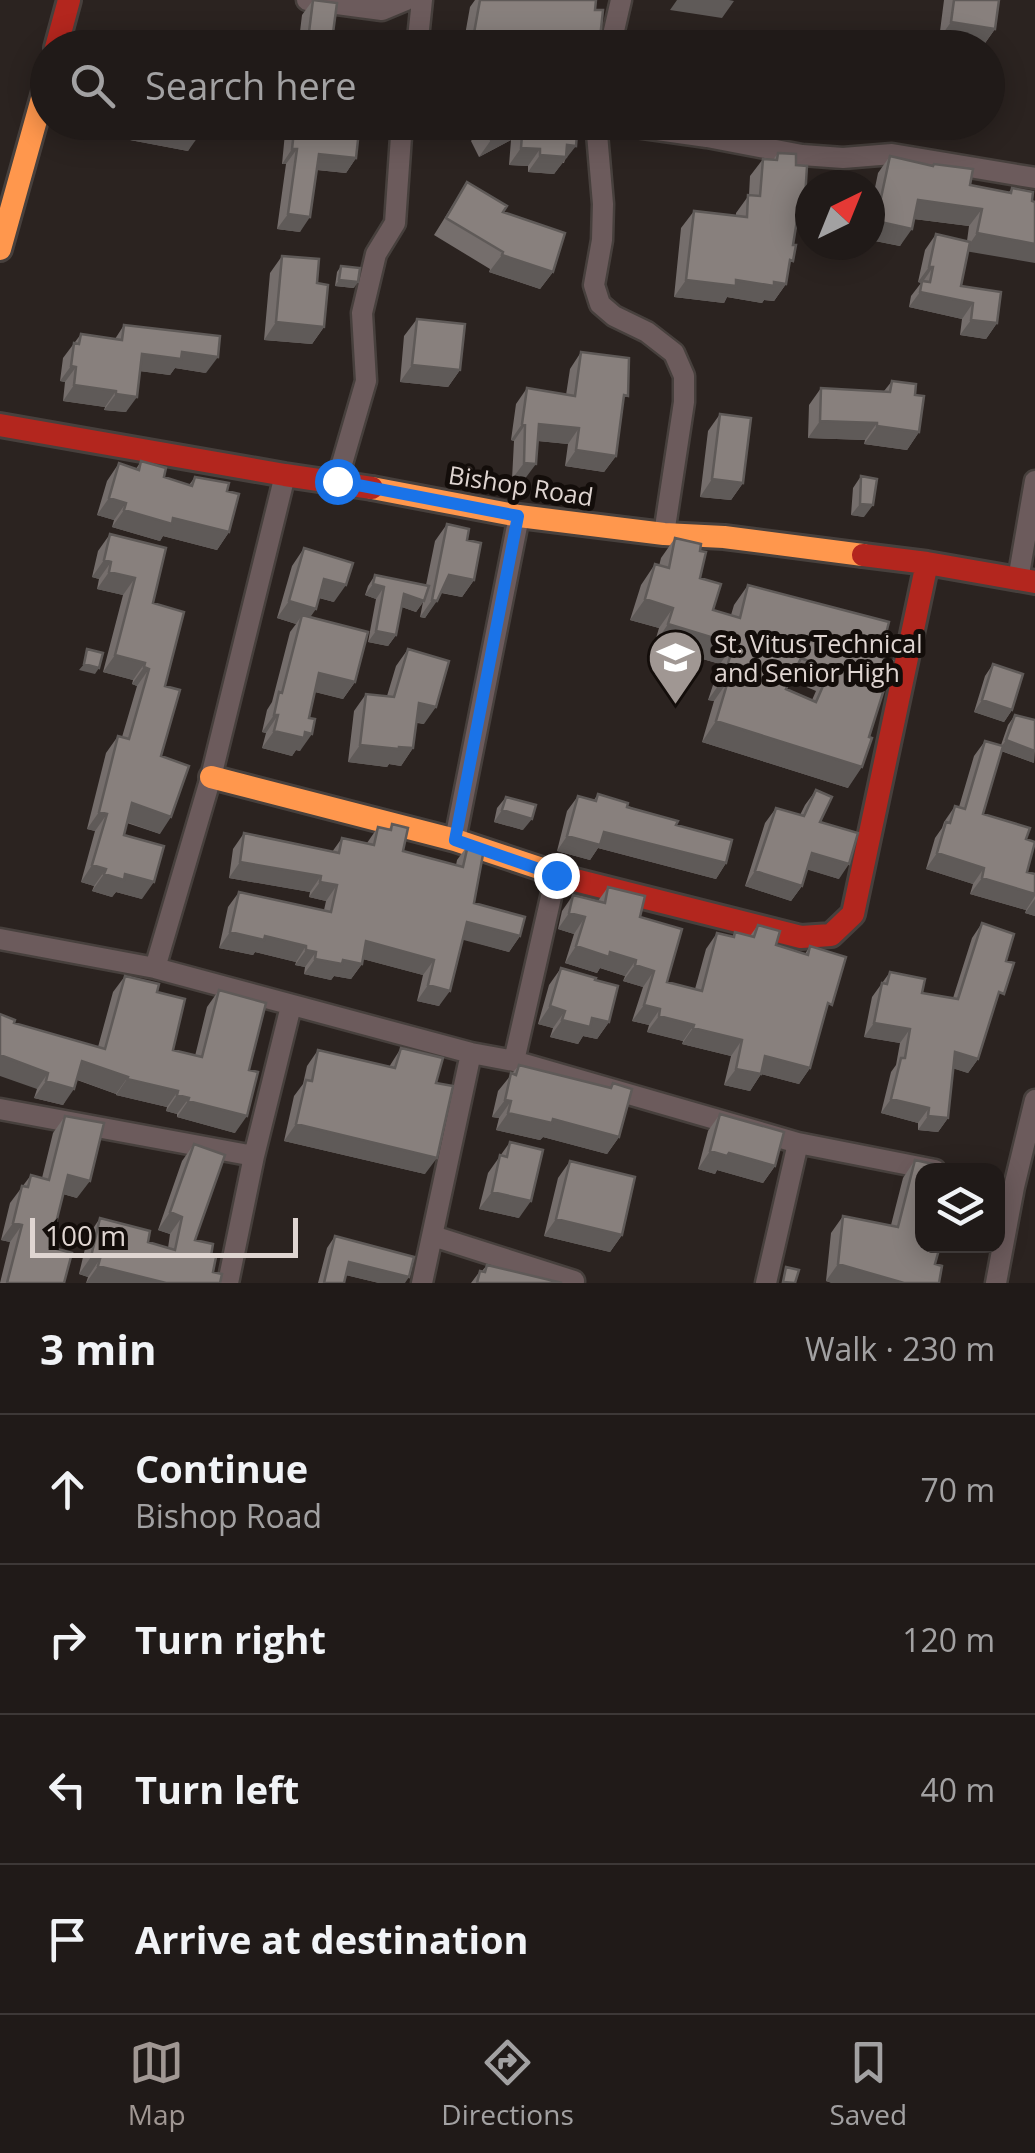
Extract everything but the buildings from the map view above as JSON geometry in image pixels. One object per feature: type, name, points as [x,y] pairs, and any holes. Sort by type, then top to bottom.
[{"type":"street","points":[[61,30],[69,0]]},
{"type":"street","points":[[307,0],[382,10],[406,0]]},
{"type":"street","points":[[420,30],[422,0]]},
{"type":"street","points":[[614,30],[621,0]]},
{"type":"street","points":[[0,249],[30,140]]},
{"type":"street","points":[[337,481],[366,381],[362,313],[376,254],[394,224],[401,140]]},
{"type":"street","points":[[600,140],[602,240],[594,285],[600,304],[674,353],[684,376],[684,402],[664,534]]},
{"type":"street","points":[[724,140],[802,155],[844,158],[892,154],[1035,178]]},
{"type":"street","name":"Bishop Road","points":[[0,425],[337,481],[518,516],[664,534],[724,537],[927,563],[1026,581]]},
{"type":"street","points":[[155,968],[211,777],[285,475]]},
{"type":"street","points":[[1026,581],[1035,481]]},
{"type":"street","points":[[455,840],[518,516]]},
{"type":"street","points":[[211,777],[455,840],[556,875],[801,937],[831,936],[853,914],[927,563]]},
{"type":"street","points":[[514,1060],[556,875]]},
{"type":"street","points":[[0,938],[155,968],[471,1053],[514,1060],[798,1143],[915,1166]]},
{"type":"street","points":[[228,1283],[291,1006]]},
{"type":"street","points":[[422,1283],[471,1053]]},
{"type":"street","points":[[996,1283],[1006,1185],[1035,1100]]},
{"type":"street","points":[[0,1109],[254,1156]]},
{"type":"street","points":[[766,1283],[798,1143]]},
{"type":"street","points":[[433,1236],[574,1281]]},
{"type":"traffic: slow","points":[[0,249],[30,140]]},
{"type":"traffic: slow","points":[[372,488],[519,516],[863,555]]},
{"type":"traffic: slow","points":[[211,777],[455,840],[575,880]]},
{"type":"traffic: jam","points":[[61,30],[69,0]]},
{"type":"traffic: jam","points":[[0,425],[372,488]]},
{"type":"traffic: jam","points":[[863,555],[1035,582]]},
{"type":"traffic: jam","points":[[575,880],[801,937],[831,935],[853,914],[927,563]]},
{"type":"place","name":"St. Vitus Technical and Senior High","points":[[675,706]]},
{"type":"route","points":[[337,481],[518,516],[455,840],[556,875]]}]
